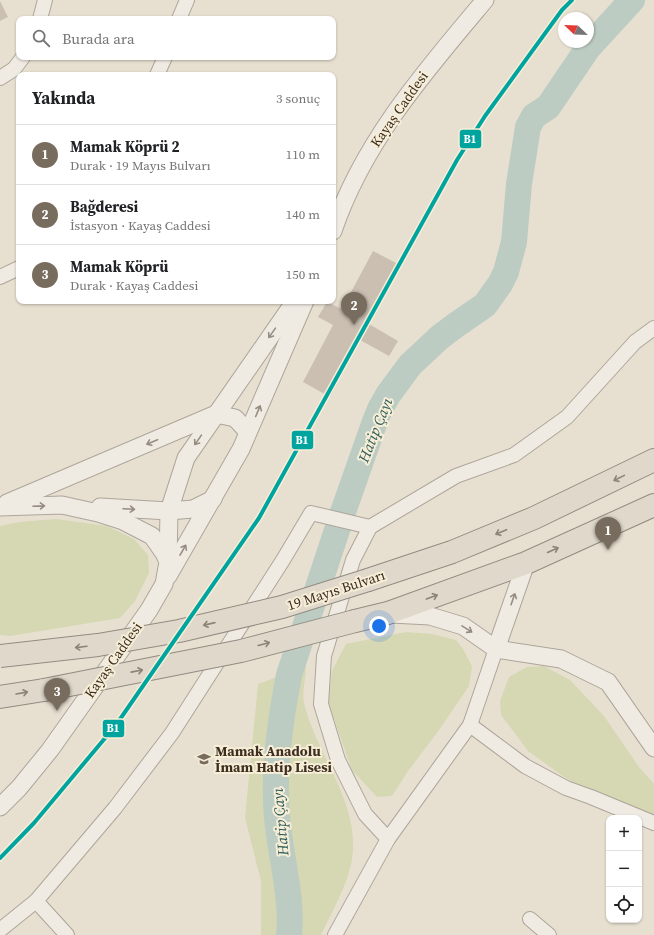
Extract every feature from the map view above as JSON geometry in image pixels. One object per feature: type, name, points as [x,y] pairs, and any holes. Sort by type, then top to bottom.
[{"type":"highway","name":"19 Mayıs Bulvarı","points":[[0,656],[98,645],[178,631],[282,607],[459,549],[534,518],[654,460]]},
{"type":"highway","points":[[0,697],[44,690],[241,650],[388,613],[526,563],[654,506]]},
{"type":"street","points":[[41,16],[45,0]]},
{"type":"street","points":[[181,16],[187,0]]},
{"type":"street","name":"Kayaş Caddesi","points":[[336,222],[368,154],[423,74],[485,0]]},
{"type":"street","points":[[0,78],[14,68],[21,60]]},
{"type":"street","points":[[158,72],[163,60]]},
{"type":"street","points":[[0,277],[16,269]]},
{"type":"street","name":"Kayaş Caddesi","points":[[0,807],[19,788],[50,750],[149,610],[164,584],[168,562],[169,511],[186,458],[293,304]]},
{"type":"street","points":[[164,584],[241,449],[304,304]]},
{"type":"street","points":[[388,839],[365,814],[338,760],[321,704],[324,656],[353,560],[370,528],[456,476],[514,455],[567,417],[635,342],[654,328]]},
{"type":"street","points":[[0,507],[216,414],[235,418],[248,432]]},
{"type":"street","points":[[0,507],[62,505],[169,511],[193,509],[213,498]]},
{"type":"street","points":[[62,505],[98,513],[123,522],[152,536],[164,553],[168,562]]},
{"type":"street","points":[[0,930],[36,900],[115,808],[172,733],[283,560],[311,513],[370,528]]},
{"type":"street","points":[[336,935],[388,839],[470,725],[526,563]]},
{"type":"street","points":[[388,613],[430,616],[463,626],[496,649],[561,659],[608,682],[654,748]]},
{"type":"street","points":[[470,725],[525,766],[566,788],[654,824]]},
{"type":"street","points":[[36,900],[67,935]]},
{"type":"street","points":[[530,919],[549,935]]},
{"type":"green space","points":[[56,519],[107,526],[134,539],[148,555],[149,573],[135,601],[120,618],[10,636],[0,635],[0,526],[19,522]]},
{"type":"green space","points":[[406,632],[432,634],[456,640],[463,649],[472,666],[469,686],[439,730],[408,771],[392,796],[377,797],[352,770],[328,702],[332,671],[346,644]]},
{"type":"green space","points":[[306,666],[303,694],[304,703],[310,722],[344,799],[350,819],[353,839],[352,859],[343,888],[321,935],[261,935],[261,881],[245,818],[258,684]]},
{"type":"green space","points":[[544,666],[570,680],[604,716],[639,767],[654,784],[654,817],[628,804],[600,795],[567,779],[528,751],[501,715],[500,701],[509,677],[527,667]]},
{"type":"building","points":[[0,1],[8,17],[0,21]]},
{"type":"building","points":[[373,251],[400,265],[369,324],[398,341],[389,356],[360,340],[330,397],[303,382],[333,325],[318,317],[326,304],[331,304],[342,309]]},
{"type":"waterway","name":"Hatip Çayı","points":[[289,935],[290,921],[288,891],[277,817],[276,799],[278,746],[283,710],[289,675],[374,424],[388,395],[410,365],[440,337],[485,305],[500,284],[506,272],[514,242],[519,184],[528,127],[534,116],[548,107],[588,48],[632,0]]},
{"type":"transit line","name":"B1","points":[[0,858],[34,823],[116,725],[259,518],[457,160],[485,116],[562,10],[572,0]]},
{"type":"place","name":"Bağderesi","points":[[354,325]]},
{"type":"place","name":"Mamak Köprü 2","points":[[608,550]]},
{"type":"place","name":"Mamak Köprü","points":[[57,711]]},
{"type":"place","name":"Mamak Anadolu İmam Hatip Lisesi","points":[[204,759]]}]
